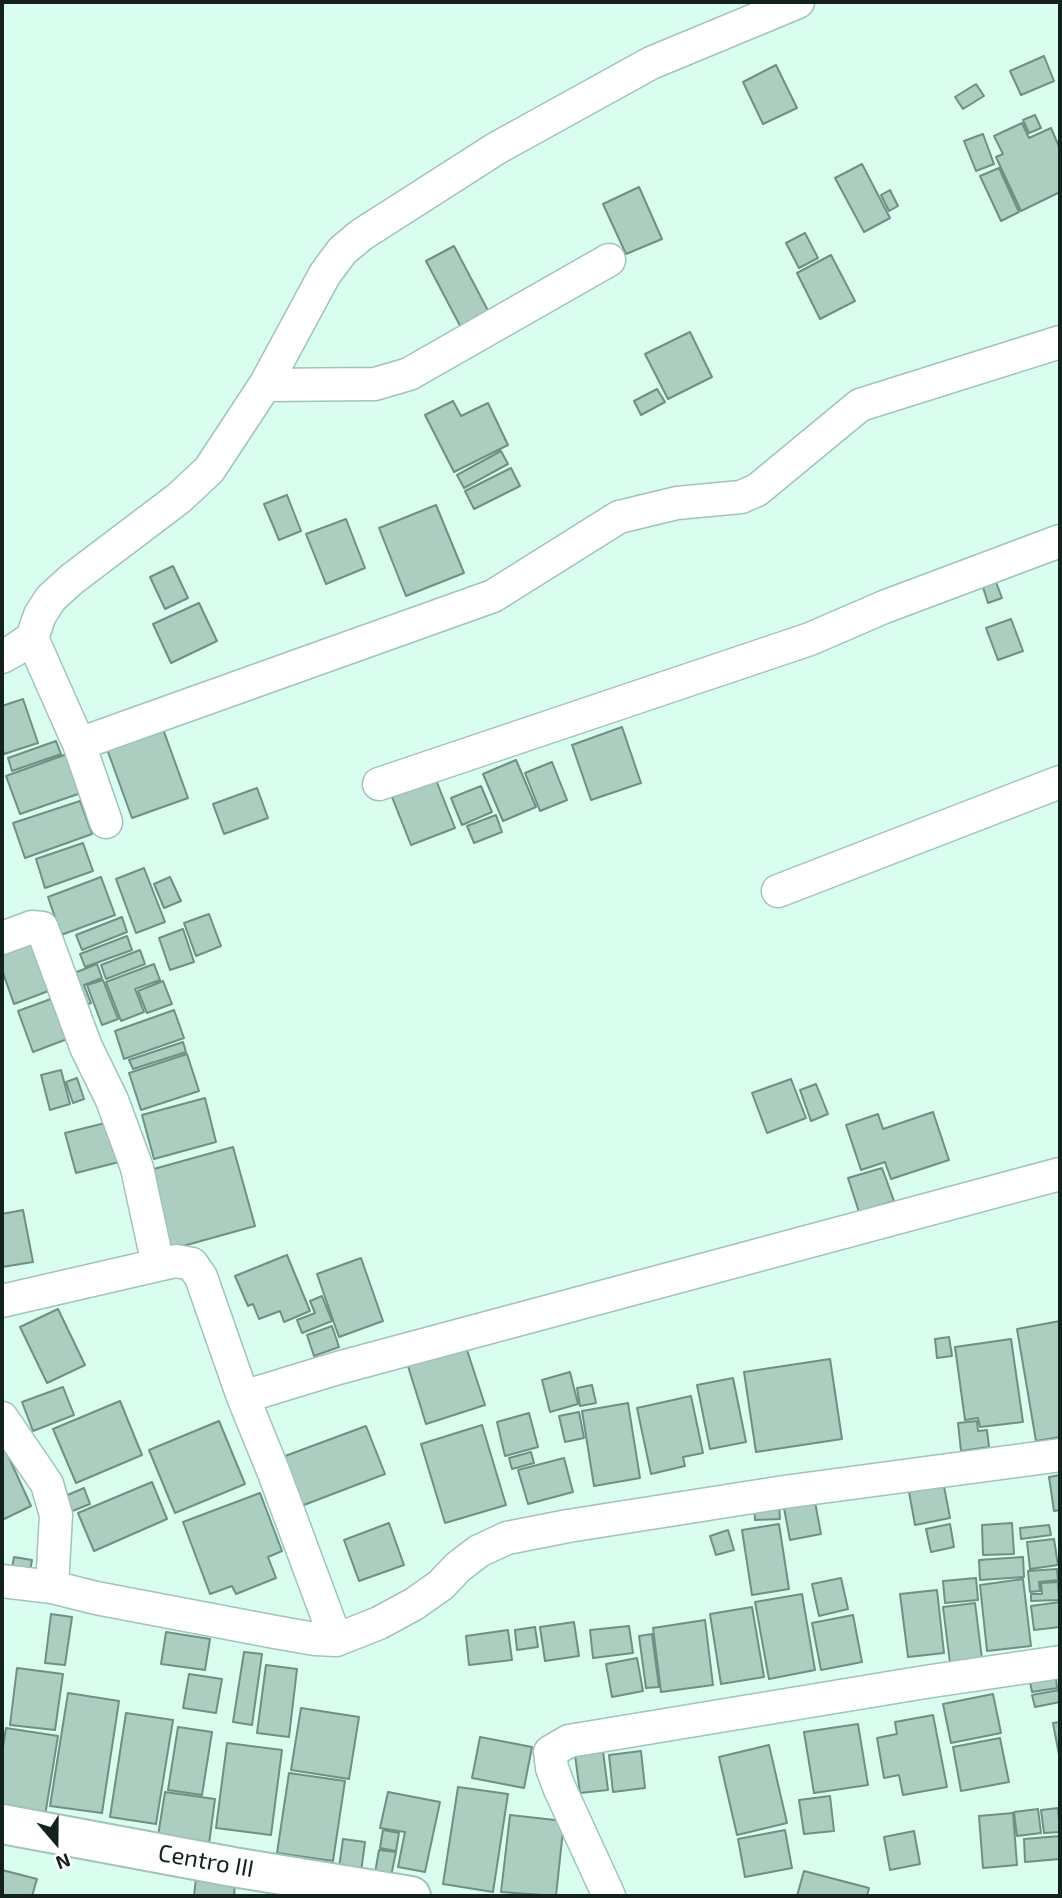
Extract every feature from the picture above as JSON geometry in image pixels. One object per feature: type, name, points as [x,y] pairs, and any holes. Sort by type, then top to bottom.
[{"type":"street","points":[[2,657],[32,638],[40,615],[51,598],[72,579],[179,498],[209,470],[265,385],[324,274],[342,251],[361,235],[497,148],[651,63],[799,2]]},
{"type":"street","points":[[265,385],[374,384],[409,374],[609,260]]},
{"type":"street","points":[[79,744],[493,596],[619,517],[677,503],[741,497],[757,490],[860,405],[1060,342]]},
{"type":"street","points":[[379,784],[810,639],[884,607],[1060,541]]},
{"type":"street","points":[[32,638],[79,744],[106,822]]},
{"type":"street","points":[[778,891],[1060,782]]},
{"type":"street","points":[[2,938],[32,927],[42,928],[86,1047],[112,1100],[137,1168],[158,1265]]},
{"type":"street","points":[[243,1397],[338,1368],[1060,1174]]},
{"type":"street","points":[[2,1301],[176,1261],[192,1264],[201,1277],[243,1397],[336,1640]]},
{"type":"street","points":[[2,1418],[47,1484],[56,1514],[52,1587]]},
{"type":"street","points":[[2,1581],[52,1587],[96,1598],[315,1639],[336,1640],[379,1623],[414,1604],[441,1585],[478,1551],[507,1538],[783,1492],[1060,1455]]},
{"type":"street","points":[[609,1896],[552,1768],[550,1752],[569,1741],[1060,1662]]},
{"type":"street","name":"Centro III","points":[[2,1824],[233,1867],[411,1896]]},
{"type":"building","points":[[1044,56],[1054,81],[1021,95],[1010,71]]},
{"type":"building","points":[[776,65],[797,108],[763,124],[743,82]]},
{"type":"building","points":[[976,84],[984,96],[963,109],[955,97]]},
{"type":"building","points":[[1035,115],[1041,128],[1029,133],[1023,120]]},
{"type":"building","points":[[1022,123],[1029,138],[1051,128],[1060,149],[1060,192],[1021,211],[996,157],[1003,154],[994,136]]},
{"type":"building","points":[[983,134],[994,164],[976,171],[964,141]]},
{"type":"building","points":[[862,164],[890,218],[864,232],[835,178]]},
{"type":"building","points":[[999,168],[1019,212],[1001,221],[980,176]]},
{"type":"building","points":[[639,187],[662,239],[626,254],[603,204]]},
{"type":"building","points":[[890,190],[898,206],[889,211],[881,195]]},
{"type":"building","points":[[805,233],[818,258],[799,268],[786,243]]},
{"type":"building","points":[[454,246],[494,322],[466,337],[426,261]]},
{"type":"building","points":[[831,255],[855,301],[820,319],[797,273]]},
{"type":"building","points":[[690,332],[712,377],[668,399],[645,354]]},
{"type":"building","points":[[657,389],[665,402],[641,415],[634,401]]},
{"type":"building","points":[[453,401],[461,416],[488,403],[508,445],[454,472],[425,415]]},
{"type":"building","points":[[501,451],[508,464],[464,488],[457,475]]},
{"type":"building","points":[[511,468],[520,486],[474,509],[465,491]]},
{"type":"building","points":[[287,495],[301,531],[279,540],[264,504]]},
{"type":"building","points":[[436,505],[464,573],[406,596],[379,528]]},
{"type":"building","points":[[346,519],[365,568],[326,584],[306,534]]},
{"type":"building","points":[[173,566],[188,598],[165,609],[150,577]]},
{"type":"building","points":[[993,574],[1002,598],[988,603],[980,578]]},
{"type":"building","points":[[199,603],[217,641],[171,663],[153,624]]},
{"type":"building","points":[[1011,619],[1023,651],[998,660],[986,628]]},
{"type":"building","points":[[23,699],[38,743],[4,754],[2,706]]},
{"type":"building","points":[[622,727],[641,783],[591,800],[572,745]]},
{"type":"building","points":[[163,729],[188,798],[132,818],[107,749]]},
{"type":"building","points":[[56,741],[61,754],[12,771],[8,758]]},
{"type":"building","points":[[67,754],[81,793],[20,814],[6,776]]},
{"type":"building","points":[[516,760],[536,807],[503,821],[483,774]]},
{"type":"building","points":[[552,762],[567,800],[540,811],[525,773]]},
{"type":"building","points":[[436,780],[455,828],[411,845],[392,797]]},
{"type":"building","points":[[481,786],[492,812],[462,825],[451,798]]},
{"type":"building","points":[[257,788],[268,818],[224,834],[213,804]]},
{"type":"building","points":[[80,801],[92,834],[25,858],[13,823]]},
{"type":"building","points":[[496,815],[502,832],[474,843],[467,826]]},
{"type":"building","points":[[83,843],[93,871],[45,888],[36,859]]},
{"type":"building","points":[[144,868],[165,922],[136,933],[116,879]]},
{"type":"building","points":[[101,877],[115,915],[61,935],[48,897]]},
{"type":"building","points":[[170,877],[181,901],[164,908],[154,884]]},
{"type":"building","points":[[209,914],[221,946],[196,956],[184,923]]},
{"type":"building","points":[[122,917],[127,932],[82,950],[76,935]]},
{"type":"building","points":[[183,929],[194,962],[170,970],[159,938]]},
{"type":"building","points":[[40,934],[59,987],[14,1004],[2,970],[2,947]]},
{"type":"building","points":[[127,936],[132,950],[85,967],[80,954]]},
{"type":"building","points":[[140,950],[145,964],[106,979],[101,965]]},
{"type":"building","points":[[97,964],[102,978],[84,985],[91,1003],[76,1009],[64,977]]},
{"type":"building","points":[[154,964],[160,980],[135,989],[144,1012],[121,1021],[106,982]]},
{"type":"building","points":[[103,980],[118,1019],[102,1025],[87,985]]},
{"type":"building","points":[[163,981],[172,1004],[147,1013],[138,991]]},
{"type":"building","points":[[59,996],[75,1036],[33,1052],[18,1011]]},
{"type":"building","points":[[174,1010],[184,1038],[124,1059],[115,1031]]},
{"type":"building","points":[[183,1042],[186,1052],[133,1069],[129,1060]]},
{"type":"building","points":[[187,1054],[199,1091],[141,1110],[129,1073]]},
{"type":"building","points":[[61,1070],[70,1104],[50,1110],[41,1075]]},
{"type":"building","points":[[77,1078],[84,1099],[73,1103],[66,1082]]},
{"type":"building","points":[[791,1079],[806,1118],[767,1133],[752,1093]]},
{"type":"building","points":[[816,1084],[828,1114],[811,1121],[800,1090]]},
{"type":"building","points":[[205,1098],[216,1142],[154,1159],[142,1115]]},
{"type":"building","points":[[933,1112],[949,1160],[891,1179],[885,1162],[861,1170],[846,1125],[878,1114],[883,1129]]},
{"type":"building","points":[[109,1122],[119,1162],[76,1173],[65,1133]]},
{"type":"building","points":[[233,1147],[255,1226],[165,1251],[143,1172]]},
{"type":"building","points":[[882,1168],[894,1201],[859,1212],[848,1178]]},
{"type":"building","points":[[23,1210],[33,1262],[2,1267],[2,1214]]},
{"type":"building","points":[[287,1255],[310,1311],[284,1322],[280,1311],[259,1319],[253,1304],[248,1306],[235,1276]]},
{"type":"building","points":[[361,1258],[383,1321],[339,1337],[317,1274]]},
{"type":"building","points":[[322,1296],[332,1321],[302,1333],[297,1320],[315,1313],[310,1301]]},
{"type":"building","points":[[58,1309],[85,1365],[47,1383],[20,1327]]},
{"type":"building","points":[[1060,1321],[1060,1437],[1036,1441],[1017,1329]]},
{"type":"building","points":[[332,1326],[339,1347],[314,1356],[307,1335]]},
{"type":"building","points":[[949,1337],[952,1356],[937,1358],[935,1339]]},
{"type":"building","points":[[1011,1339],[1023,1422],[980,1427],[978,1418],[965,1420],[955,1347]]},
{"type":"building","points":[[465,1344],[485,1405],[426,1424],[407,1363]]},
{"type":"building","points":[[830,1359],[842,1439],[756,1452],[744,1372]]},
{"type":"building","points":[[570,1372],[578,1404],[550,1412],[542,1380]]},
{"type":"building","points":[[733,1378],[746,1442],[710,1449],[697,1385]]},
{"type":"building","points":[[592,1385],[596,1403],[580,1406],[577,1388]]},
{"type":"building","points":[[63,1387],[74,1415],[33,1431],[22,1402]]},
{"type":"building","points":[[691,1396],[703,1453],[683,1457],[685,1466],[651,1474],[637,1408]]},
{"type":"building","points":[[120,1401],[142,1455],[76,1483],[53,1429]]},
{"type":"building","points":[[628,1403],[640,1478],[594,1486],[582,1411]]},
{"type":"building","points":[[579,1412],[584,1438],[565,1442],[559,1416]]},
{"type":"building","points":[[529,1413],[538,1447],[505,1456],[497,1422]]},
{"type":"building","points":[[219,1421],[245,1484],[175,1513],[149,1450]]},
{"type":"building","points":[[977,1421],[978,1431],[987,1430],[989,1447],[961,1451],[958,1423]]},
{"type":"building","points":[[482,1425],[506,1505],[445,1523],[421,1444]]},
{"type":"building","points":[[366,1426],[385,1474],[296,1508],[277,1459]]},
{"type":"building","points":[[5,1449],[31,1506],[2,1520],[2,1451]]},
{"type":"building","points":[[531,1452],[534,1463],[512,1469],[509,1458]]},
{"type":"building","points":[[564,1458],[573,1492],[528,1504],[518,1470]]},
{"type":"building","points":[[1060,1475],[1060,1510],[1054,1511],[1049,1477]]},
{"type":"building","points":[[152,1482],[167,1519],[94,1551],[78,1513]]},
{"type":"building","points":[[944,1486],[950,1518],[915,1525],[909,1492]]},
{"type":"building","points":[[84,1488],[90,1504],[70,1512],[63,1497]]},
{"type":"building","points":[[260,1493],[282,1551],[268,1557],[276,1578],[236,1594],[232,1586],[210,1594],[183,1522]]},
{"type":"building","points":[[815,1502],[821,1534],[790,1540],[784,1508]]},
{"type":"building","points":[[779,1504],[780,1519],[755,1520],[754,1505]]},
{"type":"building","points":[[389,1523],[404,1565],[359,1581],[344,1540]]},
{"type":"building","points":[[1012,1523],[1014,1554],[983,1555],[982,1525]]},
{"type":"building","points":[[779,1524],[789,1589],[752,1595],[742,1530]]},
{"type":"building","points":[[950,1524],[954,1547],[931,1552],[926,1529]]},
{"type":"building","points":[[1049,1525],[1051,1535],[1021,1539],[1020,1528]]},
{"type":"building","points":[[728,1530],[734,1550],[716,1555],[710,1536]]},
{"type":"building","points":[[1054,1539],[1058,1565],[1030,1569],[1027,1542]]},
{"type":"building","points":[[14,1557],[32,1560],[29,1577],[11,1574]]},
{"type":"building","points":[[1023,1557],[1024,1577],[980,1580],[979,1560]]},
{"type":"building","points":[[1057,1569],[1058,1580],[1039,1582],[1040,1591],[1030,1592],[1028,1571]]},
{"type":"building","points":[[841,1578],[848,1609],[819,1616],[812,1584]]},
{"type":"building","points":[[976,1578],[978,1600],[945,1603],[943,1581]]},
{"type":"building","points":[[1023,1579],[1031,1646],[987,1651],[980,1585]]},
{"type":"building","points":[[1058,1582],[1059,1600],[1031,1601],[1031,1594],[1042,1594],[1041,1583]]},
{"type":"building","points":[[937,1590],[944,1653],[908,1657],[900,1594]]},
{"type":"building","points":[[802,1594],[815,1670],[769,1679],[755,1602]]},
{"type":"building","points":[[1060,1602],[1060,1627],[1034,1630],[1031,1606]]},
{"type":"building","points":[[975,1603],[982,1659],[950,1663],[943,1607]]},
{"type":"building","points":[[752,1607],[764,1677],[721,1684],[710,1614]]},
{"type":"building","points":[[51,1614],[72,1617],[65,1665],[45,1663]]},
{"type":"building","points":[[853,1615],[862,1662],[821,1670],[812,1623]]},
{"type":"building","points":[[705,1620],[713,1685],[661,1692],[653,1628]]},
{"type":"building","points":[[574,1622],[579,1656],[545,1661],[540,1627]]},
{"type":"building","points":[[629,1626],[633,1653],[593,1658],[590,1630]]},
{"type":"building","points":[[535,1627],[538,1647],[517,1650],[515,1630]]},
{"type":"building","points":[[508,1630],[512,1660],[469,1665],[466,1636]]},
{"type":"building","points":[[166,1632],[210,1639],[205,1670],[161,1664]]},
{"type":"building","points":[[652,1634],[659,1687],[646,1688],[639,1636]]},
{"type":"building","points":[[244,1652],[262,1654],[252,1725],[233,1722]]},
{"type":"building","points":[[637,1658],[643,1691],[612,1697],[606,1664]]},
{"type":"building","points":[[266,1665],[297,1669],[289,1737],[257,1733]]},
{"type":"building","points":[[17,1668],[63,1674],[55,1730],[10,1725]]},
{"type":"building","points":[[189,1674],[222,1679],[216,1713],[183,1708]]},
{"type":"building","points":[[1056,1678],[1057,1688],[1032,1692],[1030,1682]]},
{"type":"building","points":[[1059,1690],[1060,1702],[1035,1707],[1032,1695]]},
{"type":"building","points":[[68,1693],[119,1701],[102,1813],[50,1806]]},
{"type":"building","points":[[993,1694],[1001,1733],[951,1743],[943,1704]]},
{"type":"building","points":[[301,1708],[359,1717],[349,1779],[291,1770]]},
{"type":"building","points":[[126,1713],[173,1720],[156,1824],[110,1817]]},
{"type":"building","points":[[933,1715],[947,1787],[903,1795],[899,1775],[884,1778],[877,1738],[897,1734],[895,1722]]},
{"type":"building","points":[[1060,1722],[1060,1760],[1053,1723]]},
{"type":"building","points":[[858,1724],[868,1785],[814,1793],[804,1732]]},
{"type":"building","points":[[178,1727],[212,1732],[202,1795],[168,1790]]},
{"type":"building","points":[[6,1728],[58,1736],[44,1822],[2,1815],[2,1753]]},
{"type":"building","points":[[480,1737],[532,1747],[524,1788],[472,1778]]},
{"type":"building","points":[[1000,1738],[1009,1782],[961,1791],[953,1747]]},
{"type":"building","points":[[227,1743],[282,1750],[271,1835],[216,1828]]},
{"type":"building","points":[[769,1745],[787,1823],[737,1835],[719,1757]]},
{"type":"building","points":[[603,1751],[608,1790],[580,1793],[575,1755]]},
{"type":"building","points":[[641,1751],[645,1788],[613,1792],[609,1755]]},
{"type":"building","points":[[289,1773],[345,1781],[333,1861],[277,1853]]},
{"type":"building","points":[[458,1787],[508,1794],[493,1892],[443,1884]]},
{"type":"building","points":[[165,1792],[215,1799],[209,1844],[158,1836]]},
{"type":"building","points":[[388,1792],[440,1802],[425,1872],[398,1867],[405,1832],[380,1828]]},
{"type":"building","points":[[830,1796],[834,1831],[804,1834],[799,1800]]},
{"type":"building","points":[[1058,1808],[1060,1832],[1044,1833],[1041,1810]]},
{"type":"building","points":[[1038,1809],[1041,1833],[1017,1836],[1014,1812]]},
{"type":"building","points":[[1013,1813],[1017,1865],[983,1868],[979,1816]]},
{"type":"building","points":[[510,1815],[564,1821],[556,1896],[501,1892]]},
{"type":"building","points":[[383,1830],[399,1833],[396,1851],[380,1848]]},
{"type":"building","points":[[785,1830],[792,1868],[745,1877],[738,1839]]},
{"type":"building","points":[[914,1831],[920,1864],[890,1870],[884,1837]]},
{"type":"building","points":[[1060,1836],[1060,1859],[1025,1862],[1024,1839]]},
{"type":"building","points":[[343,1839],[365,1842],[361,1872],[339,1868]]},
{"type":"building","points":[[379,1850],[396,1852],[391,1876],[375,1873]]},
{"type":"building","points":[[2,1870],[37,1879],[32,1896],[2,1896]]},
{"type":"building","points":[[804,1871],[869,1888],[867,1896],[797,1896]]},
{"type":"building","points":[[196,1878],[235,1883],[234,1896],[194,1896]]}]
